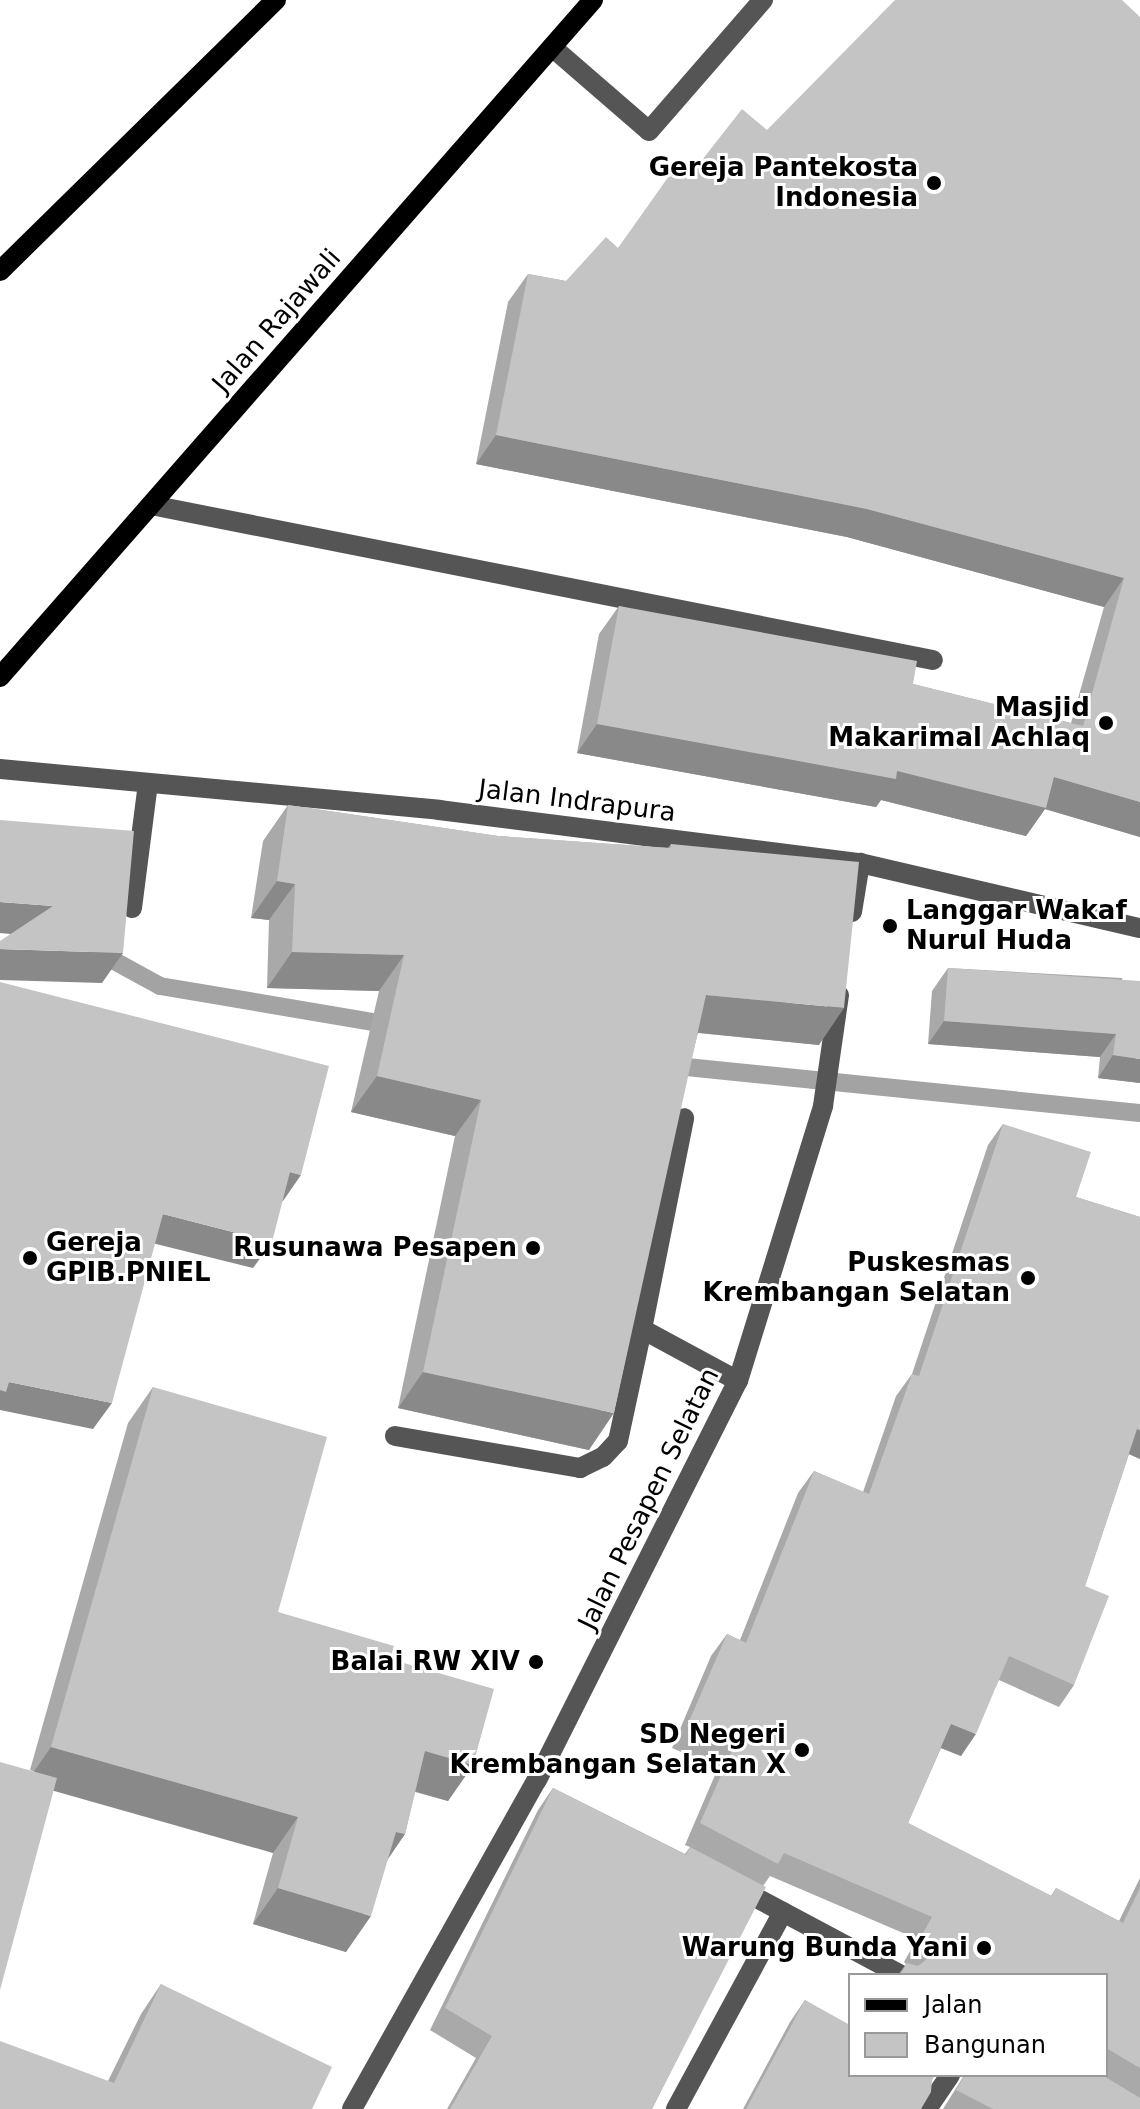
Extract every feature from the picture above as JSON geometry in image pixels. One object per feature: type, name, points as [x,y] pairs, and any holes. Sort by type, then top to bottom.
[{"type":"main road","points":[[0,271],[276,0]]},
{"type":"main road","name":"Jalan Rajawali","points":[[0,677],[593,0]]},
{"type":"street","points":[[552,47],[649,131],[763,0]]},
{"type":"street","points":[[151,505],[933,660]]},
{"type":"street","name":"Jalan Indrapura","points":[[0,769],[439,810],[860,863],[1140,928]]},
{"type":"street","points":[[132,908],[148,783]]},
{"type":"street","points":[[849,935],[860,863]]},
{"type":"street","name":"Jalan Pesapen Selatan","points":[[352,2109],[544,1784],[738,1381],[823,1106],[842,979]]},
{"type":"street","points":[[395,1436],[580,1468],[603,1457],[618,1441],[684,1118]]},
{"type":"street","points":[[642,1329],[738,1381]]},
{"type":"street","points":[[715,1875],[897,1973]]},
{"type":"street","points":[[676,2109],[783,1912]]},
{"type":"street","points":[[927,2109],[949,2077]]},
{"type":"building","points":[[895,0],[1122,0],[1140,17],[1140,802],[1054,777],[1046,808],[897,771],[896,779],[597,724],[619,606],[917,661],[913,684],[1083,726],[1124,578],[867,509],[496,435],[528,274],[566,281],[606,237],[618,248],[681,159],[695,169],[742,109],[767,130]]},
{"type":"building","points":[[288,805],[498,836],[671,848],[671,844],[859,862],[844,1008],[706,995],[614,1413],[423,1372],[481,1100],[377,1076],[404,955],[292,952],[295,884],[277,881]]},
{"type":"building","points":[[0,820],[134,831],[123,953],[0,949],[0,941],[53,906],[0,902]]},
{"type":"building","points":[[948,968],[1140,981],[1140,1059],[1113,1055],[1116,1034],[944,1021]]},
{"type":"building","points":[[0,982],[329,1066],[301,1175],[290,1172],[272,1242],[163,1214],[112,1403],[9,1382],[6,1392],[0,1390]]},
{"type":"building","points":[[1003,1124],[1091,1152],[1076,1197],[1140,1217],[1140,1430],[1137,1429],[1085,1586],[1109,1596],[1074,1685],[1009,1656],[976,1734],[951,1724],[908,1823],[1052,1896],[1056,1888],[1123,1923],[1140,1888],[1140,2068],[1108,2049],[1108,1973],[901,1973],[907,1963],[918,1966],[928,1958],[928,1947],[919,1940],[932,1917],[784,1853],[778,1864],[700,1823],[734,1746],[687,1726],[727,1634],[746,1643],[814,1471],[869,1494],[912,1374],[919,1376]]},
{"type":"building","points":[[153,1387],[327,1437],[278,1612],[394,1646],[390,1659],[494,1689],[473,1765],[425,1751],[405,1834],[396,1832],[371,1916],[278,1888],[298,1817],[51,1747]]},
{"type":"building","points":[[0,1762],[57,1778],[0,1990]]},
{"type":"building","points":[[553,1788],[686,1855],[690,1847],[766,1887],[652,2109],[450,2109],[492,2036],[445,2008]]},
{"type":"building","points":[[161,1984],[332,2067],[312,2109],[0,2109],[0,2041],[114,2083]]},
{"type":"building","points":[[805,2000],[848,2024],[848,2077],[934,2077],[931,2092],[921,2109],[746,2109]]},
{"type":"building","points":[[964,2077],[1105,2077],[1140,2098],[1140,2109],[993,2109],[956,2090]]},
{"type":"waterway","points":[[98,952],[160,986],[396,1026]]},
{"type":"waterway","points":[[667,1065],[1140,1113]]},
{"type":"place","name":"Gereja Pantekosta Indonesia","points":[[934,183]]},
{"type":"place","name":"Masjid Makarimal Achlaq","points":[[1106,723]]},
{"type":"place","name":"Langgar Wakaf Nurul Huda","points":[[890,926]]},
{"type":"place","name":"Rusunawa Pesapen","points":[[533,1248]]},
{"type":"place","name":"Gereja GPIB.PNIEL","points":[[30,1258]]},
{"type":"place","name":"Puskesmas Krembangan Selatan","points":[[1028,1278]]},
{"type":"place","name":"Balai RW XIV","points":[[536,1662]]},
{"type":"place","name":"SD Negeri Krembangan Selatan X","points":[[802,1750]]},
{"type":"place","name":"Warung Bunda Yani","points":[[984,1948]]}]
